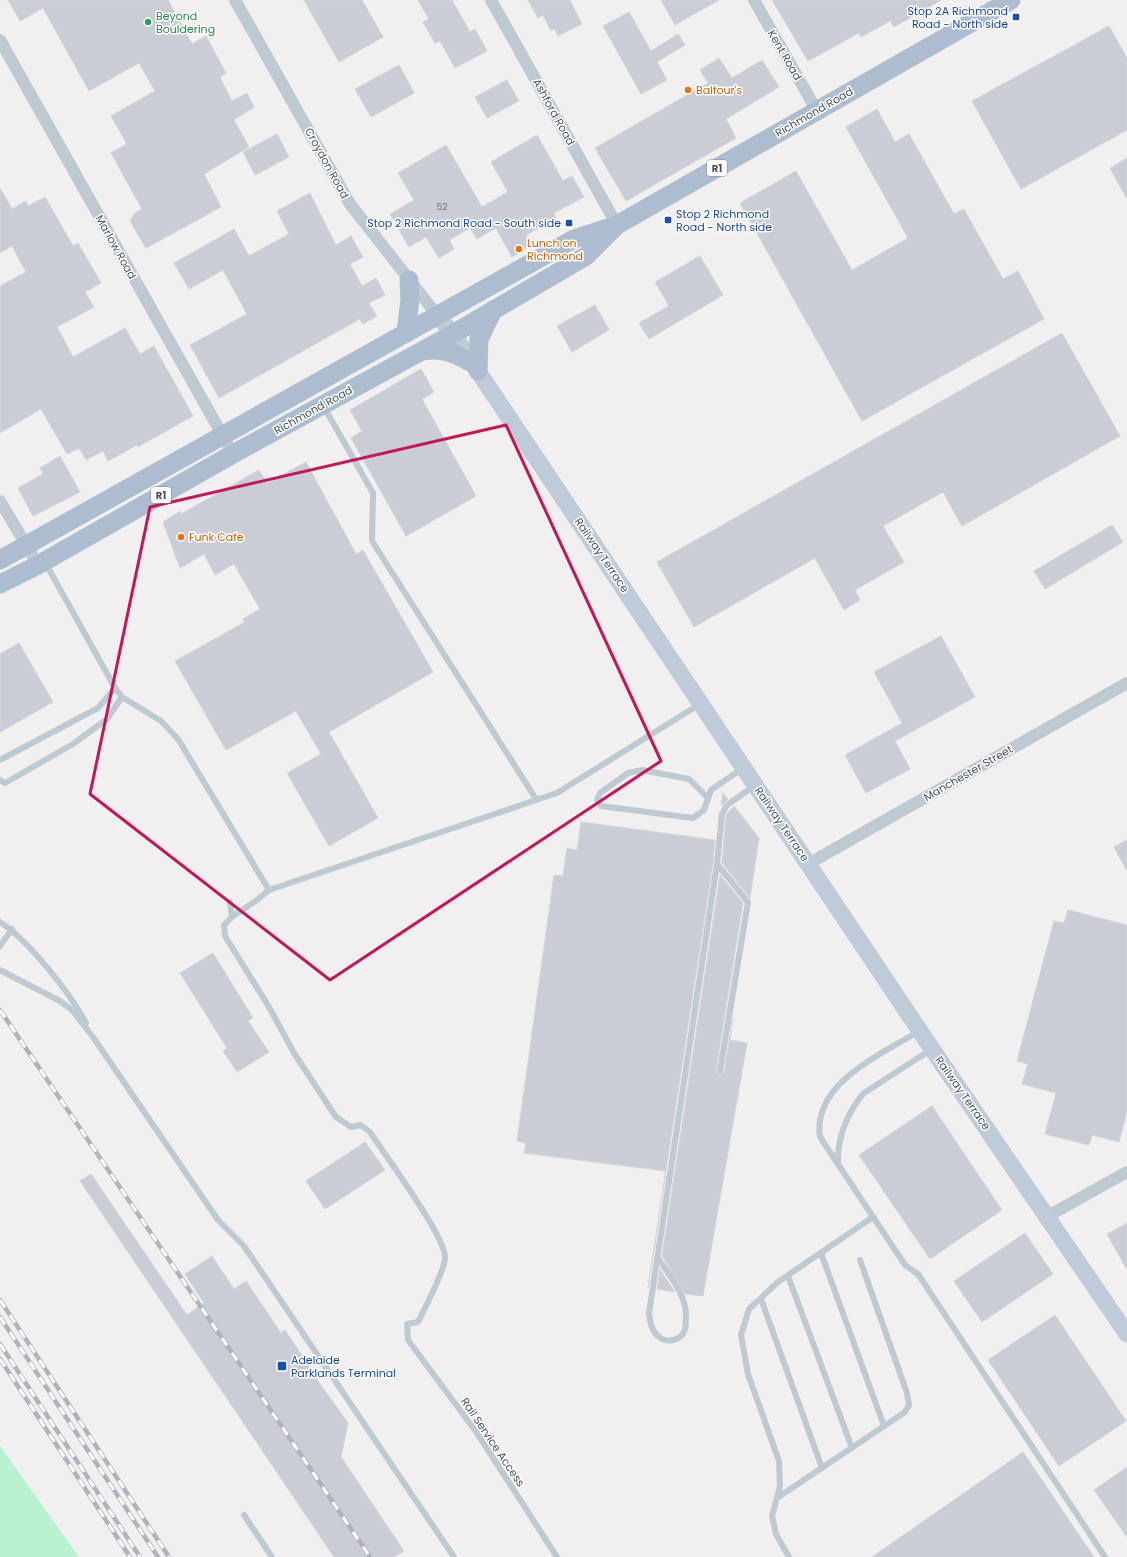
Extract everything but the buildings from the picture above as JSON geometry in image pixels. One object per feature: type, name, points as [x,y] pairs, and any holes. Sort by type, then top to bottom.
[{"type":"main road","name":"Richmond Road","points":[[0,560],[26,547],[574,239],[617,225],[1009,1]]},
{"type":"main road","name":"Richmond Road","points":[[0,584],[42,563],[233,454],[453,334],[586,256],[617,225]]},
{"type":"main road","points":[[406,333],[410,298],[409,280]]},
{"type":"main road","points":[[422,351],[434,348],[453,352],[475,367],[479,339],[493,310]]},
{"type":"main road","name":"Railway Terrace","points":[[437,315],[453,334],[932,1049],[1048,1216],[1127,1334]]},
{"type":"street","name":"Croydon Road","points":[[235,0],[350,204],[437,315]]},
{"type":"street","name":"Ashford Road","points":[[491,0],[617,225]]},
{"type":"street","name":"Kent Road","points":[[754,0],[817,111]]},
{"type":"street","name":"Marlow Road","points":[[0,40],[222,437],[233,454]]},
{"type":"street","points":[[0,501],[26,547],[42,563]]},
{"type":"street","name":"Manchester Street","points":[[808,864],[1127,683]]},
{"type":"street","points":[[1048,1216],[1127,1172]]},
{"type":"lane","points":[[323,405],[373,493],[372,541],[536,799]]},
{"type":"lane","points":[[42,563],[115,688],[122,697],[161,722],[178,739],[269,890]]},
{"type":"lane","points":[[0,760],[98,708],[115,688]]},
{"type":"lane","points":[[0,780],[5,783],[73,744],[107,719],[122,697]]},
{"type":"lane","points":[[230,902],[232,917],[269,890],[557,793],[701,703]]},
{"type":"lane","points":[[707,797],[689,779],[642,770],[628,773],[600,794],[597,800],[601,806],[693,818],[704,810],[707,797],[711,790],[744,767]]},
{"type":"lane","points":[[658,1258],[682,1297],[686,1312],[685,1330],[679,1338],[672,1341],[663,1340],[657,1336],[651,1327],[649,1313],[717,864],[722,814],[727,805],[756,785]]},
{"type":"lane","points":[[717,864],[748,902],[720,1071]]},
{"type":"lane","name":"Rail Service Access","points":[[232,917],[224,925],[225,936],[269,1007],[294,1053],[336,1117],[350,1127],[361,1124],[370,1132],[437,1233],[445,1257],[434,1289],[418,1322],[407,1324],[408,1340],[477,1433],[557,1557]]},
{"type":"lane","points":[[0,922],[12,930],[72,999],[94,1037],[218,1220],[244,1246],[454,1557]]},
{"type":"lane","points":[[0,946],[12,930]]},
{"type":"lane","points":[[0,970],[66,1005],[94,1037]]},
{"type":"lane","points":[[920,1030],[852,1072],[840,1082],[830,1094],[820,1116],[819,1129],[823,1142],[838,1162],[905,1266],[918,1274],[1105,1557]]},
{"type":"lane","points":[[838,1162],[838,1150],[842,1134],[856,1103],[864,1093],[932,1049]]},
{"type":"lane","points":[[789,1557],[776,1534],[772,1516],[780,1486],[780,1461],[748,1374],[740,1335],[749,1310],[761,1299],[788,1276],[874,1217]]},
{"type":"lane","points":[[821,1253],[884,1426]]},
{"type":"lane","points":[[777,1498],[905,1412],[909,1404],[907,1393],[860,1260]]},
{"type":"lane","points":[[788,1276],[852,1448]]},
{"type":"lane","points":[[761,1299],[822,1468]]},
{"type":"lane","points":[[244,1516],[272,1557]]},
{"type":"highlighted area","points":[[506,425],[661,761],[330,980],[90,794],[150,507]]},
{"type":"green space","points":[[0,1446],[79,1557],[0,1557]]},
{"type":"railway","points":[[0,1010],[370,1557]]},
{"type":"railway","points":[[0,1300],[169,1557]]},
{"type":"railway","points":[[0,1317],[158,1557]]},
{"type":"railway","points":[[0,1344],[140,1557]]},
{"type":"railway","points":[[0,1359],[130,1557]]},
{"type":"place","name":"Stop 2A Richmond Road - North side","points":[[1016,17]]},
{"type":"place","name":"Beyond Bouldering","points":[[148,22]]},
{"type":"place","name":"Balfour's","points":[[688,90]]},
{"type":"place","name":"Stop 2 Richmond Road - North side","points":[[668,220]]},
{"type":"place","name":"Stop 2 Richmond Road - South side","points":[[569,223]]},
{"type":"place","name":"Lunch on Richmond","points":[[519,249]]},
{"type":"place","name":"Funk Cafe","points":[[181,537]]},
{"type":"place","name":"Adelaide Parklands Terminal","points":[[282,1366]]}]
